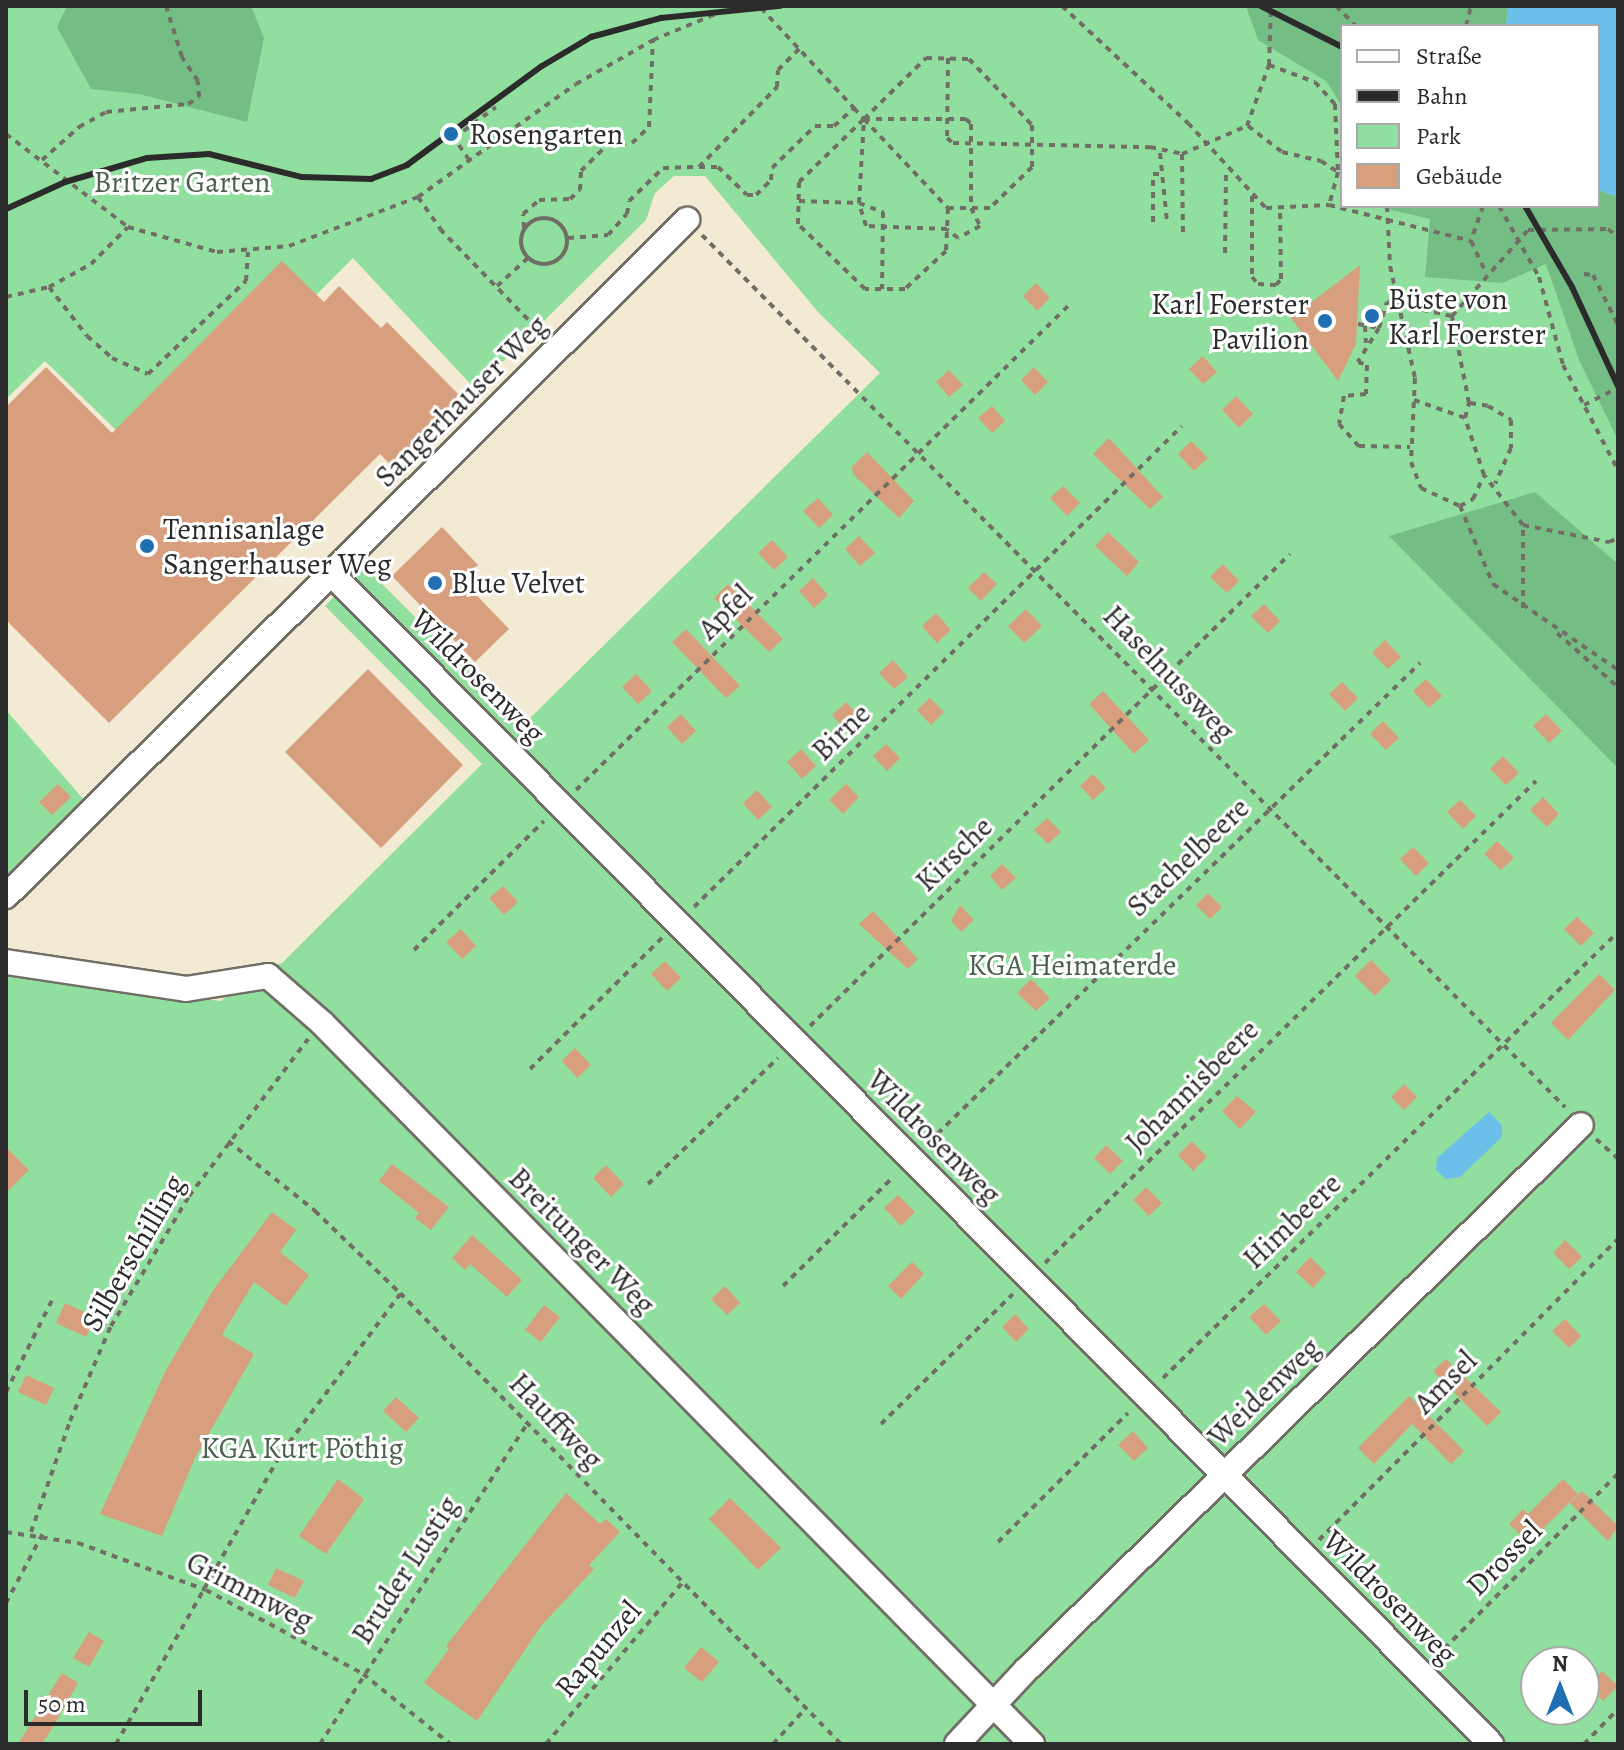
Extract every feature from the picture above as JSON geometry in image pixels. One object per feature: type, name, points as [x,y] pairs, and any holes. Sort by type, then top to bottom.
[{"type":"street","name":"Sangerhauser Weg","points":[[6,896],[687,220]]},
{"type":"street","name":"Wildrosenweg","points":[[332,574],[1491,1744]]},
{"type":"street","name":"Breitunger Weg","points":[[6,962],[186,989],[268,976],[322,1023],[1032,1744]]},
{"type":"street","name":"Weidenweg","points":[[957,1744],[992,1705],[1581,1125]]},
{"type":"path","points":[[42,160],[79,127],[106,112],[188,104],[199,97],[198,81],[182,57],[166,6]]},
{"type":"path","points":[[204,6],[214,6]]},
{"type":"path","points":[[6,134],[128,227],[169,242],[248,252],[289,246],[418,197],[576,84],[653,40],[735,6]]},
{"type":"path","points":[[758,6],[799,49],[864,119],[948,208],[946,251],[905,289],[865,289],[798,224],[799,182],[864,119],[926,58],[969,59],[1032,125],[1032,167],[990,208],[948,208]]},
{"type":"path","points":[[1062,6],[1207,143],[1226,168],[1266,208],[1280,210],[1329,205],[1340,208]]},
{"type":"path","points":[[948,58],[947,138],[971,143],[1150,147],[1160,152],[1182,154],[1247,126],[1269,65],[1271,6]]},
{"type":"path","points":[[1336,6],[1354,24]]},
{"type":"path","points":[[524,228],[536,219],[552,219],[568,238],[567,249],[557,261],[542,264],[528,258],[521,244],[523,214],[539,200],[570,199],[580,190],[581,171],[608,144],[632,143],[649,127],[653,40]]},
{"type":"path","points":[[699,167],[777,87],[778,70],[799,49]]},
{"type":"path","points":[[1269,65],[1315,82],[1335,104],[1338,172],[1329,205]]},
{"type":"path","points":[[469,160],[454,138],[496,107]]},
{"type":"path","points":[[568,238],[608,235],[627,214],[629,201],[663,168],[718,167],[747,195],[756,195],[771,180],[772,168],[815,126],[834,126],[854,108]]},
{"type":"path","points":[[864,119],[966,119],[971,124],[971,208],[980,226],[967,238],[947,229],[866,226],[859,203],[864,119]]},
{"type":"path","points":[[1247,126],[1282,152],[1321,161],[1338,172]]},
{"type":"path","points":[[1160,152],[1160,174]]},
{"type":"path","points":[[1182,154],[1183,232]]},
{"type":"path","points":[[1225,253],[1226,168]]},
{"type":"path","points":[[1153,222],[1153,174],[1166,174],[1167,221]]},
{"type":"path","points":[[1252,196],[1252,277],[1258,284],[1276,285],[1281,279],[1280,210]]},
{"type":"path","points":[[418,197],[440,229],[538,331]]},
{"type":"path","points":[[799,201],[859,203],[883,212],[882,289]]},
{"type":"path","points":[[1341,208],[1471,241]]},
{"type":"path","points":[[1387,208],[1390,266],[1401,303],[1415,378],[1410,447],[1421,488],[1460,506],[1493,584],[1523,608],[1618,670]]},
{"type":"path","points":[[1482,208],[1471,241],[1486,273]]},
{"type":"path","points":[[1500,208],[1539,277],[1563,365],[1618,470]]},
{"type":"path","name":"Haselnussweg","points":[[687,220],[1155,688],[1269,808],[1618,1159]]},
{"type":"path","points":[[6,297],[49,287],[91,264],[128,227]]},
{"type":"path","points":[[1523,608],[1523,525],[1495,484],[1484,475],[1465,418],[1469,403],[1452,316],[1486,273],[1528,230],[1565,227],[1608,229],[1618,237]]},
{"type":"path","points":[[49,287],[95,343],[112,358],[148,374],[246,281],[248,252]]},
{"type":"path","points":[[496,286],[528,258]]},
{"type":"path","points":[[1584,274],[1593,275],[1617,323]]},
{"type":"path","points":[[1410,447],[1359,446],[1339,424],[1344,396],[1366,394],[1367,365],[1358,362],[1366,343],[1379,328],[1387,302],[1452,316]]},
{"type":"path","name":"Apfel","points":[[414,950],[1068,306]]},
{"type":"path","points":[[1617,323],[1618,314]]},
{"type":"path","points":[[1358,324],[1379,328]]},
{"type":"path","points":[[1365,326],[1366,343]]},
{"type":"path","points":[[1584,405],[1618,388]]},
{"type":"path","points":[[1414,400],[1465,418]]},
{"type":"path","points":[[1469,403],[1503,412],[1511,420],[1511,448],[1495,484]]},
{"type":"path","name":"Birne","points":[[530,1069],[1182,426]]},
{"type":"path","points":[[1460,506],[1473,499],[1484,475]]},
{"type":"path","points":[[1523,525],[1594,540],[1618,538]]},
{"type":"path","name":"Kirsche","points":[[648,1184],[1290,554]]},
{"type":"path","points":[[1544,622],[1618,687]]},
{"type":"path","name":"Stachelbeere","points":[[783,1286],[1420,663]]},
{"type":"path","name":"Johannisbeere","points":[[881,1424],[1536,781]]},
{"type":"path","name":"Himbeere","points":[[998,1542],[1618,932]]},
{"type":"path","name":"Silberschilling","points":[[31,1532],[70,1421],[111,1326],[228,1141],[322,1023]]},
{"type":"path","name":"Hauffweg","points":[[228,1141],[315,1211],[400,1293],[841,1744]]},
{"type":"path","name":"Amsel","points":[[1303,1556],[1618,1239]]},
{"type":"path","points":[[116,1744],[282,1452],[400,1293]]},
{"type":"path","points":[[6,1392],[54,1296]]},
{"type":"path","name":"Bruder Lustig","points":[[320,1744],[528,1422]]},
{"type":"path","name":"Drossel","points":[[1420,1673],[1618,1474]]},
{"type":"path","name":"Grimmweg","points":[[6,1532],[43,1533],[124,1556],[206,1590],[363,1674],[450,1744]]},
{"type":"path","points":[[6,1603],[43,1533]]},
{"type":"path","name":"Rapunzel","points":[[546,1744],[683,1582]]},
{"type":"path","points":[[773,1744],[805,1709]]},
{"type":"path","points":[[1584,1744],[1618,1709]]},
{"type":"green space","points":[[6,6],[1618,6],[1618,1744],[6,1744],[6,976],[221,1001],[252,974],[282,963],[482,764],[325,606],[364,566],[523,725],[880,373],[818,312],[705,176],[674,176],[655,193],[646,220],[475,389],[353,258],[149,462],[45,361],[6,399]]},
{"type":"green space","points":[[67,6],[251,6],[264,38],[247,122],[139,94],[91,89],[57,27]]},
{"type":"green space","points":[[1246,6],[1508,6],[1506,24],[1340,24],[1340,103],[1326,81],[1258,40]]},
{"type":"green space","points":[[1600,191],[1618,197],[1618,440],[1579,360],[1546,264],[1502,283],[1425,277],[1430,219],[1383,208],[1600,208]]},
{"type":"green space","points":[[1535,492],[1618,564],[1618,768],[1389,536]]},
{"type":"green space","points":[[6,710],[85,801],[6,876]]},
{"type":"water","points":[[1508,6],[1618,6],[1618,197],[1600,191],[1600,24],[1506,24]]},
{"type":"water","points":[[1489,1112],[1502,1125],[1502,1137],[1460,1177],[1446,1179],[1436,1170],[1437,1158]]},
{"type":"building","name":"Tennisanlage Sangerhauser Weg","points":[[282,261],[324,302],[339,286],[381,328],[387,322],[462,398],[393,467],[380,454],[109,723],[6,620],[6,407],[46,367],[112,433]]},
{"type":"building","name":"Karl Foerster Pavilion","points":[[1360,265],[1356,344],[1338,381],[1291,318]]},
{"type":"building","points":[[1036,283],[1050,298],[1037,311],[1023,296]]},
{"type":"building","points":[[1203,356],[1217,372],[1203,384],[1189,369]]},
{"type":"building","points":[[1034,367],[1048,382],[1035,395],[1021,380]]},
{"type":"building","points":[[949,370],[963,385],[949,397],[936,382]]},
{"type":"building","points":[[1236,396],[1253,414],[1239,428],[1222,410]]},
{"type":"building","points":[[992,406],[1005,421],[992,433],[978,418]]},
{"type":"building","points":[[1109,438],[1163,497],[1150,509],[1093,454]]},
{"type":"building","points":[[1191,441],[1208,458],[1194,471],[1178,454]]},
{"type":"building","points":[[867,452],[914,501],[899,518],[853,474],[852,467]]},
{"type":"building","points":[[1063,486],[1080,503],[1067,516],[1050,498]]},
{"type":"building","points":[[818,498],[833,515],[819,528],[803,511]]},
{"type":"building","points":[[442,527],[478,565],[462,580],[509,629],[475,662],[392,576]]},
{"type":"building","points":[[1108,532],[1139,562],[1127,576],[1095,546]]},
{"type":"building","points":[[859,536],[875,553],[860,566],[845,549]]},
{"type":"building","points":[[772,540],[788,557],[774,570],[758,553]]},
{"type":"building","points":[[1223,564],[1239,581],[1227,593],[1210,577]]},
{"type":"building","points":[[984,572],[997,584],[981,601],[968,588]]},
{"type":"building","points":[[813,578],[828,595],[814,608],[799,591]]},
{"type":"building","points":[[728,584],[783,639],[769,652],[714,598]]},
{"type":"building","points":[[1264,604],[1280,621],[1268,633],[1251,616]]},
{"type":"building","points":[[1026,609],[1042,626],[1024,643],[1008,626]]},
{"type":"building","points":[[936,613],[951,630],[937,643],[922,626]]},
{"type":"building","points":[[686,629],[740,686],[726,698],[672,642]]},
{"type":"building","points":[[1385,640],[1401,657],[1388,669],[1372,653]]},
{"type":"building","points":[[893,660],[908,677],[894,689],[879,673]]},
{"type":"building","points":[[368,669],[463,765],[381,848],[285,752]]},
{"type":"building","points":[[636,674],[652,691],[638,704],[622,687]]},
{"type":"building","points":[[1426,679],[1442,696],[1429,708],[1413,691]]},
{"type":"building","points":[[1342,682],[1358,698],[1345,711],[1329,694]]},
{"type":"building","points":[[1103,691],[1149,740],[1134,754],[1089,704]]},
{"type":"building","points":[[930,698],[944,712],[931,725],[917,710]]},
{"type":"building","points":[[846,702],[862,719],[847,732],[832,715]]},
{"type":"building","points":[[681,714],[696,731],[682,744],[667,727]]},
{"type":"building","points":[[1546,714],[1562,731],[1549,743],[1533,726]]},
{"type":"building","points":[[1383,721],[1399,738],[1386,750],[1370,734]]},
{"type":"building","points":[[886,744],[900,758],[887,771],[873,756]]},
{"type":"building","points":[[801,749],[816,766],[802,779],[787,762]]},
{"type":"building","points":[[1503,756],[1519,773],[1506,785],[1490,769]]},
{"type":"building","points":[[1093,774],[1106,788],[1093,800],[1080,786]]},
{"type":"building","points":[[58,784],[71,797],[52,815],[39,802]]},
{"type":"building","points":[[846,784],[859,797],[843,814],[829,800]]},
{"type":"building","points":[[757,790],[772,807],[758,820],[743,803]]},
{"type":"building","points":[[1543,797],[1559,814],[1547,827],[1530,810]]},
{"type":"building","points":[[1460,800],[1476,816],[1463,829],[1447,812]]},
{"type":"building","points":[[1047,818],[1061,832],[1048,844],[1034,830]]},
{"type":"building","points":[[1497,841],[1514,858],[1501,870],[1484,854]]},
{"type":"building","points":[[1413,847],[1429,863],[1416,876],[1400,859]]},
{"type":"building","points":[[1002,864],[1016,878],[1002,890],[990,876]]},
{"type":"building","points":[[503,886],[518,902],[504,915],[489,898]]},
{"type":"building","points":[[1208,893],[1222,907],[1210,919],[1196,905]]},
{"type":"building","points":[[960,905],[974,920],[961,932],[951,921]]},
{"type":"building","points":[[873,911],[918,959],[908,969],[859,924]]},
{"type":"building","points":[[1577,917],[1594,933],[1581,946],[1564,929]]},
{"type":"building","points":[[461,929],[476,946],[462,959],[446,942]]},
{"type":"building","points":[[1371,960],[1391,980],[1375,996],[1355,976]]},
{"type":"building","points":[[665,961],[681,978],[667,991],[651,974]]},
{"type":"building","points":[[1599,974],[1615,990],[1568,1040],[1551,1023]]},
{"type":"building","points":[[1031,979],[1050,998],[1036,1011],[1017,993]]},
{"type":"building","points":[[575,1048],[591,1065],[577,1078],[562,1061]]},
{"type":"building","points":[[1404,1084],[1417,1097],[1404,1110],[1391,1097]]},
{"type":"building","points":[[1237,1096],[1256,1112],[1240,1129],[1222,1111]]},
{"type":"building","points":[[1192,1141],[1207,1157],[1193,1171],[1178,1155]]},
{"type":"building","points":[[1106,1145],[1123,1161],[1110,1174],[1094,1158]]},
{"type":"building","points":[[6,1147],[29,1170],[6,1193]]},
{"type":"building","points":[[392,1164],[449,1207],[431,1230],[415,1218],[419,1213],[379,1181]]},
{"type":"building","points":[[606,1165],[624,1184],[611,1197],[593,1178]]},
{"type":"building","points":[[1146,1187],[1162,1203],[1149,1216],[1133,1200]]},
{"type":"building","points":[[898,1195],[915,1212],[901,1226],[884,1208]]},
{"type":"building","points":[[272,1212],[296,1230],[280,1252],[309,1275],[286,1306],[254,1282],[222,1335],[254,1354],[195,1458],[162,1536],[100,1514],[166,1370],[214,1289]]},
{"type":"building","points":[[472,1235],[522,1280],[507,1297],[470,1264],[465,1270],[452,1258]]},
{"type":"building","points":[[1565,1240],[1582,1257],[1569,1269],[1553,1253]]},
{"type":"building","points":[[1310,1257],[1326,1273],[1313,1288],[1296,1272]]},
{"type":"building","points":[[912,1262],[924,1274],[901,1299],[888,1286]]},
{"type":"building","points":[[725,1286],[740,1303],[727,1315],[711,1299]]},
{"type":"building","points":[[65,1303],[95,1317],[86,1337],[56,1323]]},
{"type":"building","points":[[1264,1304],[1281,1321],[1266,1335],[1249,1317]]},
{"type":"building","points":[[544,1305],[560,1317],[541,1342],[525,1330]]},
{"type":"building","points":[[1015,1314],[1029,1329],[1016,1342],[1002,1327]]},
{"type":"building","points":[[1565,1319],[1581,1336],[1569,1348],[1552,1331]]},
{"type":"building","points":[[1446,1359],[1501,1412],[1487,1426],[1433,1371]]},
{"type":"building","points":[[26,1375],[54,1388],[46,1405],[18,1392]]},
{"type":"building","points":[[1409,1396],[1464,1451],[1451,1464],[1412,1424],[1374,1464],[1358,1448]]},
{"type":"building","points":[[396,1397],[419,1418],[406,1432],[383,1411]]},
{"type":"building","points":[[1133,1431],[1148,1448],[1134,1461],[1118,1445]]},
{"type":"building","points":[[338,1479],[364,1499],[326,1554],[299,1536]]},
{"type":"building","points":[[1563,1479],[1578,1494],[1529,1543],[1509,1524],[1523,1509],[1528,1514]]},
{"type":"building","points":[[1582,1491],[1618,1526],[1608,1541],[1570,1503]]},
{"type":"building","points":[[566,1493],[600,1524],[606,1519],[620,1532],[589,1565],[594,1569],[541,1626],[477,1721],[424,1683],[449,1649],[446,1646]]},
{"type":"building","points":[[730,1498],[781,1548],[758,1570],[709,1519]]},
{"type":"building","points":[[276,1568],[304,1581],[295,1598],[268,1585]]},
{"type":"building","points":[[89,1632],[104,1641],[89,1667],[73,1658]]},
{"type":"building","points":[[701,1647],[719,1662],[702,1682],[684,1668]]},
{"type":"building","points":[[1602,1671],[1618,1686],[1603,1701],[1600,1698]]},
{"type":"building","points":[[62,1673],[78,1683],[54,1725],[42,1744],[18,1744]]},
{"type":"railway","points":[[6,209],[65,182],[147,158],[209,154],[302,177],[371,179],[407,165],[542,66],[591,37],[661,18],[780,6]]},
{"type":"railway","points":[[1261,6],[1340,46]]},
{"type":"railway","points":[[1526,208],[1572,287],[1618,386]]},
{"type":"place","name":"Rosengarten","points":[[451,134]]},
{"type":"place","name":"Büste von Karl Foerster","points":[[1372,316]]},
{"type":"place","name":"Karl Foerster Pavilion","points":[[1325,321]]},
{"type":"place","name":"Tennisanlage Sangerhauser Weg","points":[[147,546]]},
{"type":"place","name":"Blue Velvet","points":[[435,583]]},
{"type":"park label","name":"Britzer Garten","points":[[182,182]]},
{"type":"park label","name":"KGA Heimaterde","points":[[1072,965]]},
{"type":"park label","name":"KGA Kurt Pöthig","points":[[302,1448]]}]
